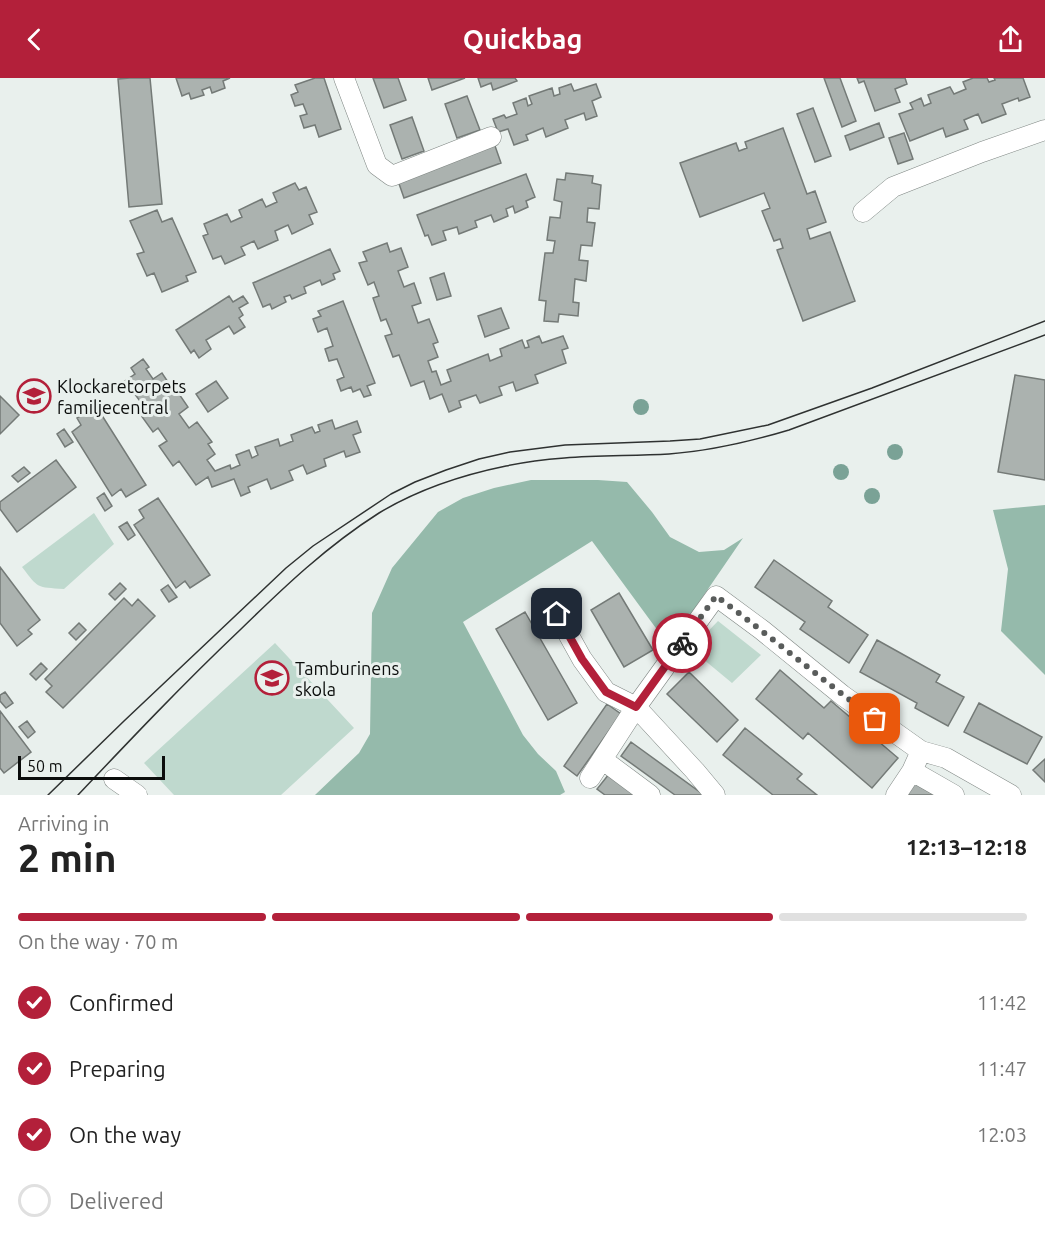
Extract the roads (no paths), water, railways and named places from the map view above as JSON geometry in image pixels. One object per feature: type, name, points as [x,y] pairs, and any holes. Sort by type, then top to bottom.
[{"type":"street","points":[[344,78],[377,165],[392,176],[491,137]]},
{"type":"street","points":[[863,212],[893,187],[1045,130]]},
{"type":"street","points":[[590,778],[636,707],[716,596],[842,695],[921,751],[946,758],[1011,795]]},
{"type":"street","points":[[557,614],[582,659],[606,692],[636,707],[714,795]]},
{"type":"street","points":[[896,795],[912,771],[921,751]]},
{"type":"street","points":[[603,760],[650,795]]},
{"type":"street","points":[[912,771],[954,795]]},
{"type":"street","points":[[114,779],[136,795]]},
{"type":"tram line","points":[[48,795],[286,568],[313,546],[391,494],[415,482],[479,459],[510,452],[565,445],[700,439],[768,425],[872,388],[1045,321]]},
{"type":"tram line","points":[[78,795],[178,691],[290,583],[360,526],[409,497],[456,479],[527,462],[685,453],[759,438],[789,430],[1045,335]]},
{"type":"place","name":"Klockaretorpets familjecentral","points":[[34,396]]},
{"type":"place","name":"Tamburinens skola","points":[[272,678]]}]
